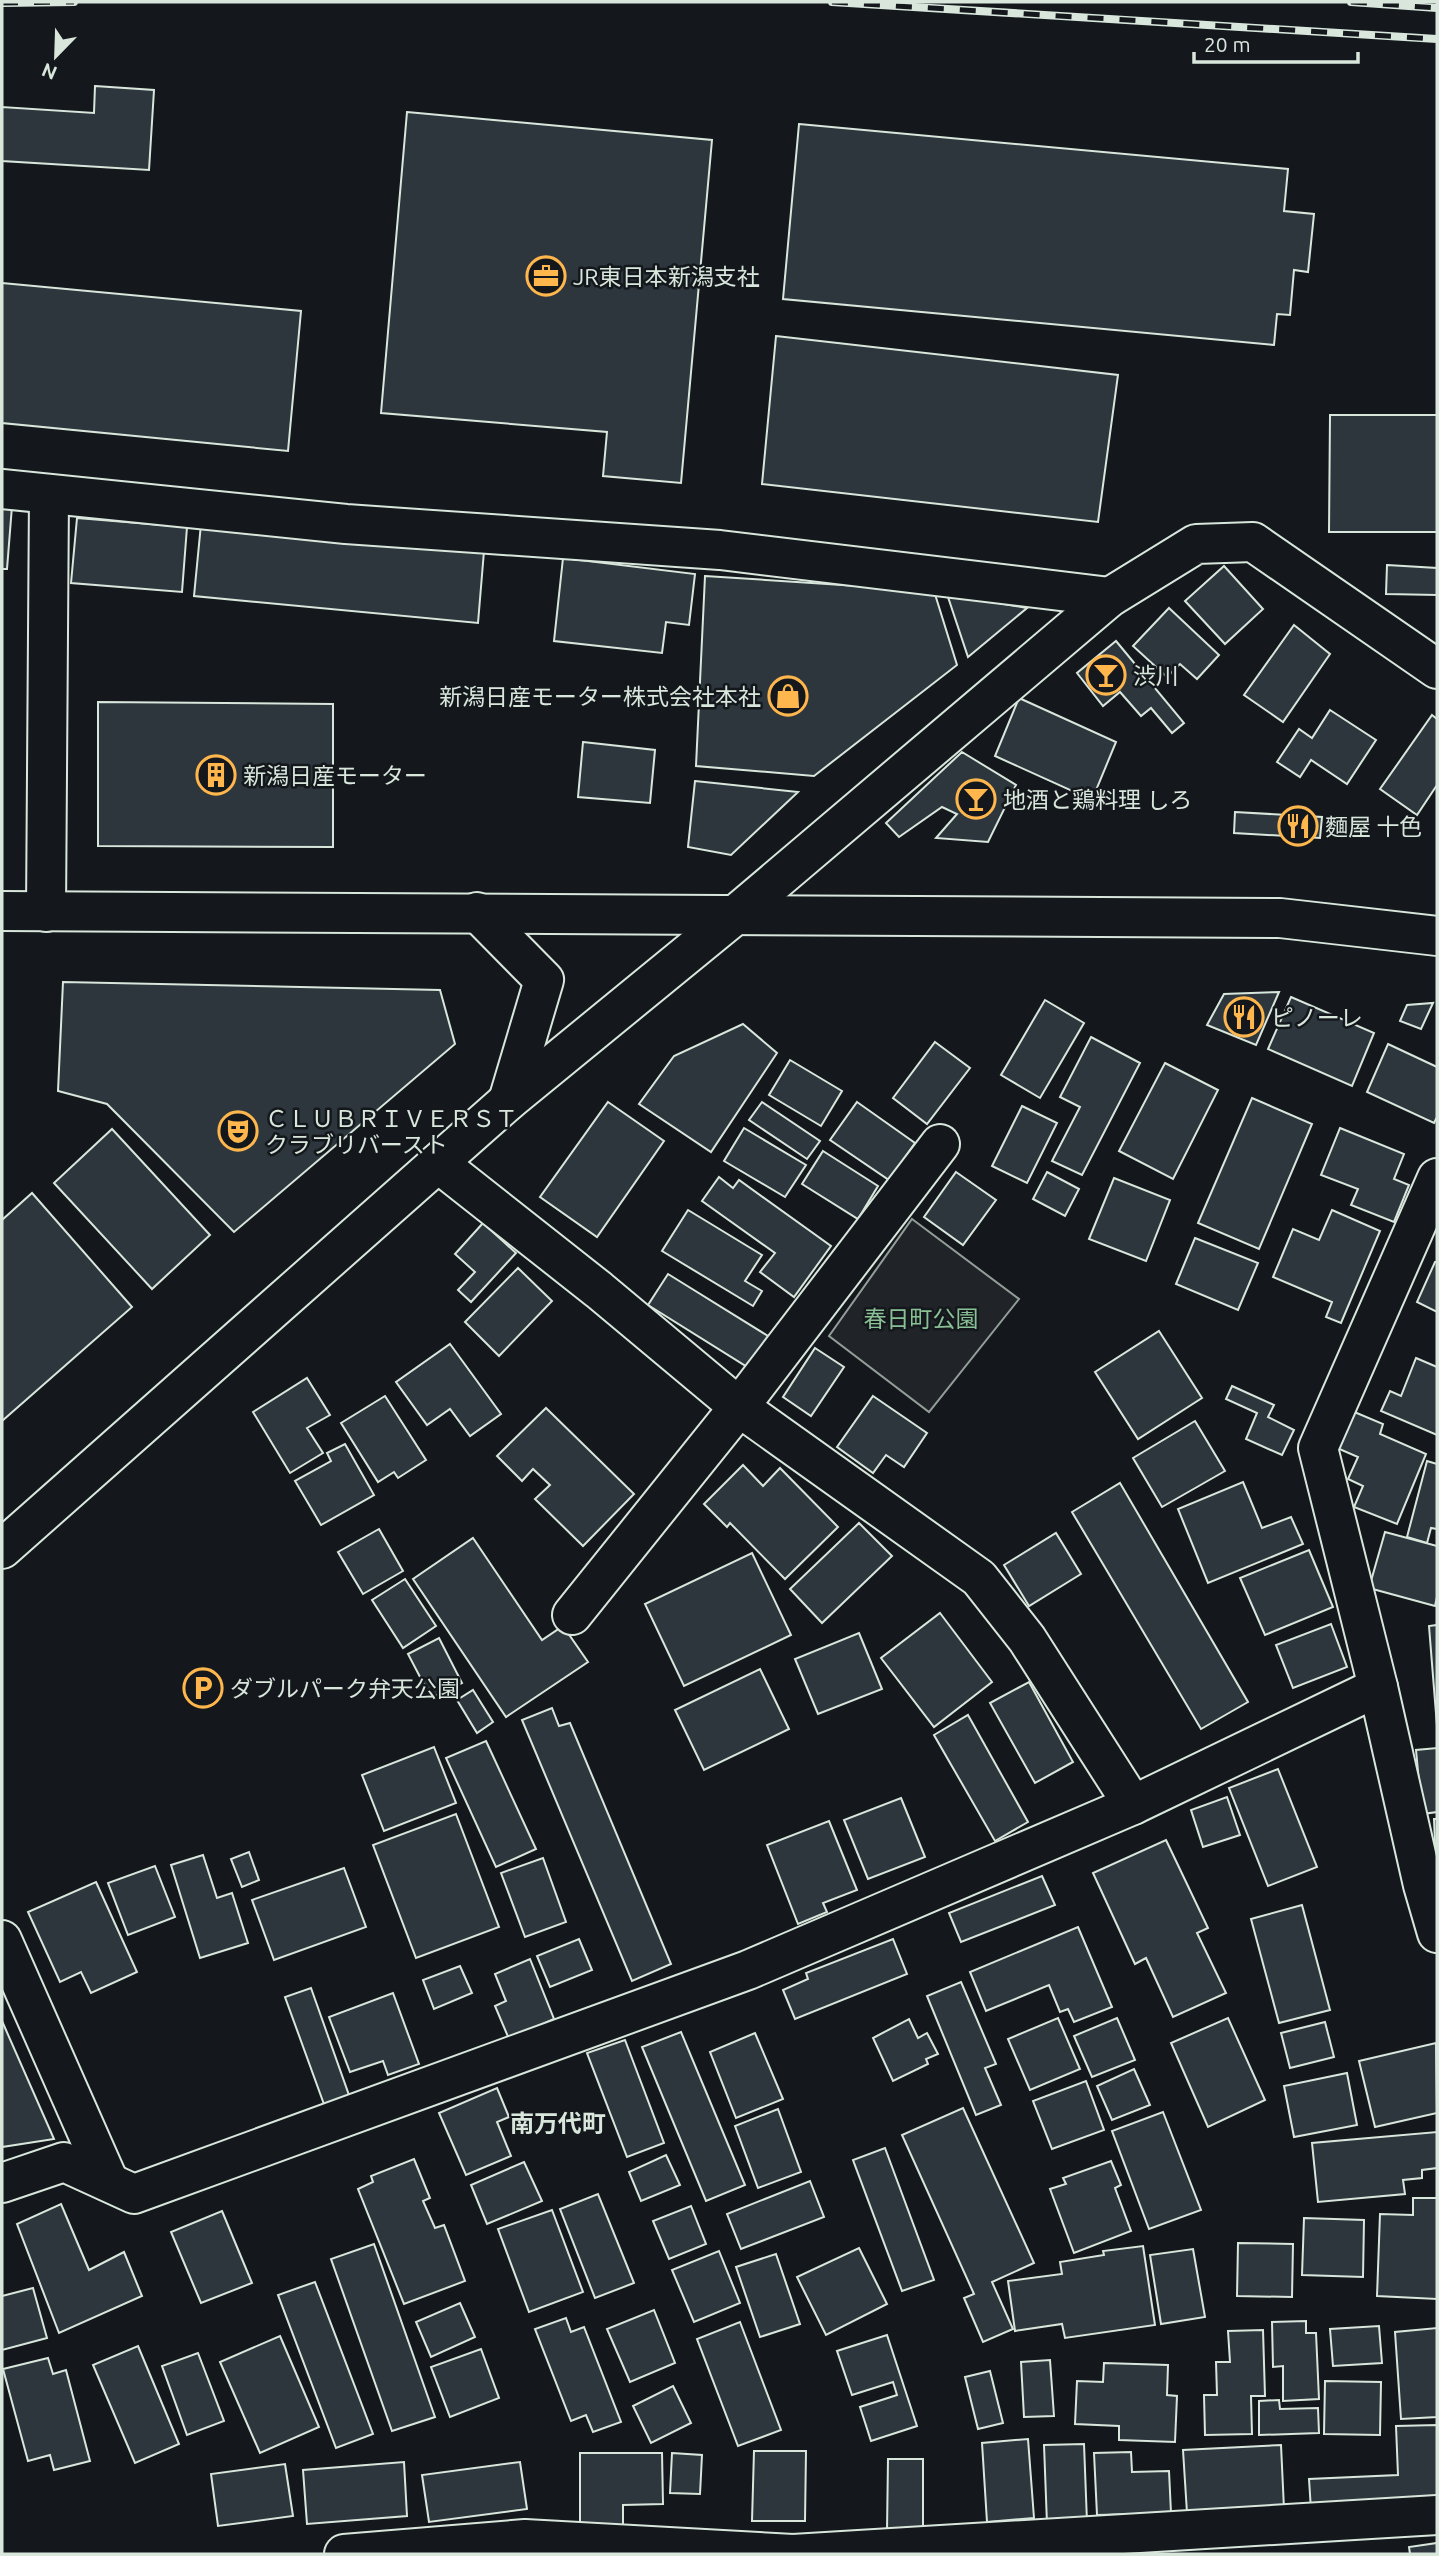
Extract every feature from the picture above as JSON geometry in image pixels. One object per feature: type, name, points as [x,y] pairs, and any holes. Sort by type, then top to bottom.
[{"type":"street","points":[[2,489],[346,524],[720,550],[1110,597]]},
{"type":"street","points":[[46,912],[49,494]]},
{"type":"street","points":[[2,1549],[508,1101],[734,916],[1110,597],[1196,544],[1253,542],[1437,669]]},
{"type":"street","points":[[2,911],[1280,918],[1437,936]]},
{"type":"street","points":[[477,912],[544,979],[508,1101]]},
{"type":"street","points":[[572,1615],[739,1407],[940,1144]]},
{"type":"street","points":[[438,1163],[599,1290],[739,1407],[979,1578],[1027,1639],[1133,1805]]},
{"type":"street","points":[[1437,1178],[1318,1448],[1430,1884],[1437,1933]]},
{"type":"street","points":[[2,2183],[64,2162],[134,2194],[723,1979],[1133,1805],[1378,1687]]},
{"type":"street","points":[[2,1940],[108,2182]]},
{"type":"street","points":[[344,2554],[525,2539],[793,2554],[1437,2515]]},
{"type":"green space","name":"春日町公園","points":[[912,1219],[1019,1299],[929,1412],[829,1336]]},
{"type":"building","points":[[95,86],[154,90],[149,170],[2,161],[2,107],[94,113]]},
{"type":"building","name":"JR東日本新潟支社","points":[[407,112],[712,140],[681,483],[603,476],[607,432],[381,413]]},
{"type":"building","points":[[799,124],[1288,169],[1284,211],[1314,214],[1308,272],[1294,270],[1290,315],[1277,314],[1274,345],[783,299]]},
{"type":"building","points":[[2,283],[301,311],[288,451],[2,423]]},
{"type":"building","points":[[776,336],[1118,375],[1098,522],[762,484]]},
{"type":"building","points":[[1330,415],[1437,415],[1437,532],[1329,532]]},
{"type":"building","points":[[2,505],[12,506],[7,569],[2,569]]},
{"type":"building","points":[[77,518],[187,527],[182,592],[71,583]]},
{"type":"building","points":[[201,524],[484,551],[478,623],[194,596]]},
{"type":"building","points":[[563,558],[695,574],[689,625],[666,622],[662,653],[554,641]]},
{"type":"building","points":[[1387,565],[1437,568],[1437,595],[1386,594]]},
{"type":"building","points":[[1224,566],[1263,609],[1225,644],[1185,601]]},
{"type":"building","points":[[705,576],[934,591],[957,665],[814,776],[696,766]]},
{"type":"building","points":[[947,594],[1027,608],[968,657]]},
{"type":"building","points":[[1169,608],[1219,655],[1197,679],[1180,664],[1167,677],[1133,646]]},
{"type":"building","points":[[1294,625],[1330,654],[1283,722],[1244,695]]},
{"type":"building","points":[[1116,641],[1184,723],[1172,733],[1151,708],[1141,716],[1120,692],[1103,706],[1077,673]]},
{"type":"building","points":[[1019,698],[1116,742],[1092,800],[995,756]]},
{"type":"building","name":"新潟日産モーター","points":[[98,702],[333,704],[333,847],[98,846]]},
{"type":"building","points":[[1330,710],[1376,740],[1347,784],[1311,760],[1300,777],[1277,762],[1299,729],[1312,738]]},
{"type":"building","points":[[1432,715],[1437,719],[1437,785],[1417,815],[1380,789]]},
{"type":"building","points":[[583,742],[655,750],[650,803],[578,797]]},
{"type":"building","points":[[962,752],[1016,785],[988,842],[936,838],[957,814],[942,807],[899,837],[886,823]]},
{"type":"building","points":[[695,781],[798,792],[731,855],[688,847]]},
{"type":"building","points":[[1235,812],[1322,817],[1320,838],[1234,833]]},
{"type":"building","points":[[63,982],[440,990],[455,1044],[234,1232],[107,1104],[58,1091]]},
{"type":"building","points":[[1279,992],[1256,1045],[1207,1025],[1224,994]]},
{"type":"building","points":[[1291,997],[1374,1033],[1352,1086],[1268,1049]]},
{"type":"building","points":[[1045,1000],[1084,1023],[1040,1098],[1001,1075]]},
{"type":"building","points":[[1433,1003],[1421,1029],[1400,1021],[1407,1005]]},
{"type":"building","points":[[743,1024],[777,1053],[711,1152],[639,1104],[674,1056]]},
{"type":"building","points":[[1091,1037],[1140,1063],[1082,1175],[1052,1161],[1080,1107],[1060,1097]]},
{"type":"building","points":[[935,1042],[970,1068],[927,1124],[893,1098]]},
{"type":"building","points":[[1388,1044],[1437,1067],[1437,1117],[1434,1123],[1367,1092]]},
{"type":"building","points":[[790,1060],[842,1091],[821,1126],[769,1095]]},
{"type":"building","points":[[1165,1063],[1218,1090],[1173,1179],[1119,1151]]},
{"type":"building","points":[[1252,1098],[1312,1124],[1259,1249],[1198,1223]]},
{"type":"building","points":[[608,1102],[664,1141],[597,1237],[540,1197]]},
{"type":"building","points":[[762,1102],[820,1141],[807,1159],[749,1120]]},
{"type":"building","points":[[857,1102],[915,1143],[889,1180],[830,1140]]},
{"type":"building","points":[[1022,1106],[1057,1123],[1027,1183],[992,1166]]},
{"type":"building","points":[[744,1128],[806,1165],[785,1197],[724,1161]]},
{"type":"building","points":[[1340,1128],[1404,1154],[1394,1179],[1409,1185],[1394,1222],[1351,1205],[1358,1189],[1321,1175]]},
{"type":"building","points":[[112,1129],[210,1235],[152,1289],[54,1183]]},
{"type":"building","points":[[823,1151],[878,1186],[858,1219],[802,1184]]},
{"type":"building","points":[[956,1172],[996,1200],[963,1245],[924,1217]]},
{"type":"building","points":[[1047,1172],[1079,1189],[1065,1216],[1033,1199]]},
{"type":"building","points":[[719,1177],[733,1188],[739,1180],[831,1246],[794,1297],[760,1272],[775,1253],[702,1201]]},
{"type":"building","points":[[1114,1178],[1170,1200],[1146,1261],[1089,1239]]},
{"type":"building","points":[[32,1193],[132,1307],[2,1421],[2,1220]]},
{"type":"building","points":[[688,1210],[762,1255],[745,1281],[762,1291],[753,1306],[662,1251]]},
{"type":"building","points":[[1332,1210],[1380,1231],[1341,1323],[1326,1317],[1332,1302],[1273,1277],[1293,1229],[1319,1240]]},
{"type":"building","points":[[483,1223],[516,1253],[471,1302],[458,1290],[475,1272],[455,1254]]},
{"type":"building","points":[[1195,1238],[1258,1263],[1238,1310],[1176,1284]]},
{"type":"building","points":[[1437,1262],[1437,1312],[1417,1302]]},
{"type":"building","points":[[518,1268],[552,1301],[499,1356],[465,1322]]},
{"type":"building","points":[[668,1274],[768,1336],[749,1368],[648,1305]]},
{"type":"building","points":[[1159,1331],[1202,1398],[1138,1439],[1095,1372]]},
{"type":"building","points":[[450,1344],[501,1414],[470,1436],[450,1409],[427,1425],[396,1382]]},
{"type":"building","points":[[815,1348],[844,1367],[811,1416],[783,1397]]},
{"type":"building","points":[[1416,1358],[1437,1367],[1437,1435],[1381,1411],[1390,1391],[1401,1396]]},
{"type":"building","points":[[307,1378],[330,1415],[307,1428],[323,1453],[290,1473],[253,1412]]},
{"type":"building","points":[[1232,1386],[1274,1405],[1268,1417],[1294,1430],[1282,1455],[1246,1439],[1257,1413],[1226,1399]]},
{"type":"building","points":[[385,1396],[426,1460],[398,1478],[394,1472],[378,1482],[341,1423]]},
{"type":"building","points":[[873,1396],[927,1433],[904,1467],[886,1455],[873,1473],[837,1447]]},
{"type":"building","points":[[546,1408],[634,1494],[583,1546],[535,1499],[550,1485],[533,1469],[522,1481],[497,1456]]},
{"type":"building","points":[[1352,1411],[1383,1424],[1380,1434],[1426,1454],[1397,1524],[1354,1507],[1363,1486],[1348,1479],[1358,1457],[1337,1448]]},
{"type":"building","points":[[1195,1421],[1225,1471],[1162,1507],[1133,1458]]},
{"type":"building","points":[[345,1444],[374,1495],[321,1525],[295,1481],[331,1461],[327,1453]]},
{"type":"building","points":[[1427,1461],[1437,1464],[1437,1529],[1431,1528],[1427,1543],[1407,1537]]},
{"type":"building","points":[[743,1465],[763,1486],[780,1468],[838,1527],[785,1579],[730,1523],[727,1527],[704,1504]]},
{"type":"building","points":[[1243,1482],[1262,1528],[1291,1517],[1303,1544],[1208,1583],[1178,1509]]},
{"type":"building","points":[[1120,1483],[1248,1702],[1201,1729],[1072,1512]]},
{"type":"building","points":[[859,1523],[892,1556],[822,1623],[790,1589]]},
{"type":"building","points":[[379,1529],[403,1571],[363,1594],[338,1552]]},
{"type":"building","points":[[1385,1532],[1437,1546],[1435,1606],[1369,1588]]},
{"type":"building","points":[[1056,1533],[1081,1574],[1029,1606],[1004,1565]]},
{"type":"building","points":[[473,1538],[542,1640],[563,1626],[588,1662],[506,1717],[413,1579]]},
{"type":"building","points":[[1309,1550],[1333,1607],[1265,1635],[1240,1578]]},
{"type":"building","points":[[752,1553],[791,1635],[684,1686],[645,1604]]},
{"type":"building","points":[[405,1579],[436,1626],[403,1648],[372,1600]]},
{"type":"building","points":[[940,1613],[992,1682],[934,1727],[881,1658]]},
{"type":"building","points":[[1331,1624],[1347,1667],[1293,1688],[1276,1645]]},
{"type":"building","points":[[1437,1625],[1437,1726],[1429,1626]]},
{"type":"building","points":[[859,1633],[882,1689],[818,1714],[795,1659]]},
{"type":"building","points":[[439,1638],[462,1683],[431,1698],[408,1654]]},
{"type":"building","points":[[760,1669],[789,1729],[704,1770],[675,1710]]},
{"type":"building","points":[[1029,1682],[1073,1762],[1035,1783],[990,1703]]},
{"type":"building","points":[[473,1690],[493,1722],[477,1733],[457,1700]]},
{"type":"building","points":[[552,1708],[559,1726],[570,1723],[671,1964],[632,1981],[522,1720]]},
{"type":"building","points":[[968,1715],[1028,1822],[995,1841],[934,1735]]},
{"type":"building","points":[[486,1741],[536,1849],[496,1867],[446,1758]]},
{"type":"building","points":[[434,1747],[456,1803],[384,1831],[362,1775]]},
{"type":"building","points":[[1437,1748],[1437,1812],[1422,1814],[1416,1750]]},
{"type":"building","points":[[1278,1769],[1317,1867],[1268,1886],[1229,1788]]},
{"type":"building","points":[[1227,1797],[1240,1835],[1203,1847],[1191,1810]]},
{"type":"building","points":[[901,1798],[925,1857],[868,1879],[844,1820]]},
{"type":"building","points":[[456,1814],[499,1927],[416,1958],[373,1845]]},
{"type":"building","points":[[1434,1819],[1437,1819],[1437,1868],[1436,1868]]},
{"type":"building","points":[[829,1821],[857,1890],[823,1903],[827,1912],[798,1924],[767,1845]]},
{"type":"building","points":[[1166,1840],[1208,1928],[1197,1933],[1226,1993],[1173,2017],[1146,1958],[1135,1964],[1093,1873]]},
{"type":"building","points":[[249,1852],[259,1880],[242,1887],[231,1859]]},
{"type":"building","points":[[203,1855],[217,1898],[232,1893],[248,1943],[200,1958],[171,1865]]},
{"type":"building","points":[[543,1858],[566,1922],[525,1937],[501,1873]]},
{"type":"building","points":[[155,1866],[175,1917],[128,1935],[108,1883]]},
{"type":"building","points":[[344,1868],[366,1927],[274,1960],[252,1900]]},
{"type":"building","points":[[1042,1876],[1055,1905],[961,1942],[949,1913]]},
{"type":"building","points":[[96,1882],[137,1972],[91,1993],[81,1972],[60,1982],[28,1912]]},
{"type":"building","points":[[1302,1905],[1330,2010],[1279,2023],[1251,1919]]},
{"type":"building","points":[[1078,1927],[1112,2007],[1074,2022],[1068,2009],[1060,2012],[1049,1985],[986,2011],[970,1972]]},
{"type":"building","points":[[579,1939],[592,1970],[550,1987],[537,1956]]},
{"type":"building","points":[[893,1939],[907,1974],[795,2019],[783,1990],[808,1979],[806,1973]]},
{"type":"building","points":[[530,1959],[554,2019],[509,2039],[495,2006],[506,2001],[495,1974]]},
{"type":"building","points":[[460,1966],[472,1993],[434,2009],[423,1980]]},
{"type":"building","points":[[961,1982],[996,2064],[985,2068],[1001,2105],[976,2115],[927,1996]]},
{"type":"building","points":[[311,1988],[350,2098],[325,2107],[285,1997]]},
{"type":"building","points":[[393,1993],[419,2064],[388,2075],[383,2061],[350,2072],[329,2017]]},
{"type":"building","points":[[1058,2018],[1080,2069],[1030,2090],[1008,2039]]},
{"type":"building","points":[[1117,2018],[1135,2060],[1092,2077],[1074,2036]]},
{"type":"building","points":[[1228,2018],[1265,2100],[1208,2127],[1171,2043]]},
{"type":"building","points":[[909,2019],[918,2038],[927,2033],[938,2054],[926,2059],[928,2064],[893,2081],[873,2038]]},
{"type":"building","points":[[2,2021],[54,2139],[2,2147]]},
{"type":"building","points":[[1325,2022],[1334,2057],[1290,2068],[1281,2033]]},
{"type":"building","points":[[681,2032],[745,2185],[706,2201],[642,2047]]},
{"type":"building","points":[[755,2033],[783,2099],[736,2118],[710,2052]]},
{"type":"building","points":[[625,2040],[664,2143],[627,2157],[587,2053]]},
{"type":"building","points":[[1436,2043],[1437,2113],[1375,2127],[1359,2061]]},
{"type":"building","points":[[1134,2069],[1150,2105],[1112,2120],[1097,2086]]},
{"type":"building","points":[[1347,2073],[1357,2125],[1294,2137],[1284,2086]]},
{"type":"building","points":[[1086,2081],[1104,2130],[1052,2149],[1033,2101]]},
{"type":"building","points":[[497,2088],[509,2117],[497,2122],[511,2156],[466,2175],[439,2113]]},
{"type":"building","points":[[963,2108],[1034,2263],[992,2282],[1013,2329],[983,2342],[964,2298],[974,2294],[902,2135]]},
{"type":"building","points":[[778,2109],[801,2172],[758,2188],[735,2126]]},
{"type":"building","points":[[1163,2112],[1201,2210],[1149,2229],[1112,2131]]},
{"type":"building","points":[[1437,2132],[1437,2168],[1422,2170],[1422,2178],[1403,2180],[1405,2194],[1318,2202],[1312,2143]]},
{"type":"building","points":[[885,2148],[934,2280],[902,2291],[853,2160]]},
{"type":"building","points":[[666,2155],[680,2185],[641,2201],[629,2172]]},
{"type":"building","points":[[414,2159],[430,2198],[423,2201],[435,2228],[444,2225],[465,2281],[404,2304],[358,2189],[373,2182],[371,2176]]},
{"type":"building","points":[[1111,2161],[1121,2185],[1115,2188],[1131,2231],[1074,2253],[1050,2189],[1066,2184],[1063,2178]]},
{"type":"building","points":[[524,2162],[542,2201],[487,2224],[471,2185]]},
{"type":"building","points":[[810,2181],[824,2217],[741,2249],[727,2214]]},
{"type":"building","points":[[598,2194],[634,2283],[595,2298],[560,2209]]},
{"type":"building","points":[[1413,2198],[1437,2198],[1437,2299],[1377,2296],[1380,2214],[1413,2215]]},
{"type":"building","points":[[61,2204],[89,2270],[124,2252],[142,2296],[59,2333],[17,2224]]},
{"type":"building","points":[[691,2206],[706,2244],[669,2259],[653,2221]]},
{"type":"building","points":[[552,2210],[583,2292],[529,2312],[498,2229]]},
{"type":"building","points":[[222,2211],[252,2283],[201,2303],[171,2232]]},
{"type":"building","points":[[1304,2218],[1364,2220],[1363,2277],[1302,2275]]},
{"type":"building","points":[[1238,2243],[1293,2244],[1292,2297],[1237,2296]]},
{"type":"building","points":[[374,2244],[435,2417],[392,2431],[331,2259]]},
{"type":"building","points":[[1143,2246],[1155,2325],[1065,2338],[1062,2324],[1015,2331],[1008,2281],[1062,2274],[1060,2262],[1104,2255],[1103,2251]]},
{"type":"building","points":[[859,2248],[887,2304],[826,2335],[797,2277]]},
{"type":"building","points":[[1193,2249],[1205,2317],[1161,2324],[1150,2255]]},
{"type":"building","points":[[719,2251],[740,2303],[694,2322],[672,2270]]},
{"type":"building","points":[[776,2254],[800,2324],[760,2337],[736,2267]]},
{"type":"building","points":[[315,2282],[373,2434],[336,2448],[278,2295]]},
{"type":"building","points":[[33,2288],[47,2338],[2,2350],[2,2296]]},
{"type":"building","points":[[460,2303],[475,2337],[431,2357],[416,2322]]},
{"type":"building","points":[[654,2310],[675,2363],[630,2382],[607,2329]]},
{"type":"building","points":[[566,2318],[571,2332],[584,2327],[621,2422],[593,2432],[586,2415],[571,2421],[535,2329]]},
{"type":"building","points":[[1306,2321],[1306,2333],[1316,2333],[1319,2399],[1283,2401],[1283,2366],[1273,2367],[1272,2322]]},
{"type":"building","points":[[740,2322],[781,2430],[738,2446],[697,2339]]},
{"type":"building","points":[[1379,2326],[1382,2363],[1333,2366],[1330,2329]]},
{"type":"building","points":[[1437,2328],[1437,2417],[1401,2419],[1395,2332]]},
{"type":"building","points":[[1263,2330],[1265,2396],[1251,2396],[1252,2434],[1205,2435],[1204,2395],[1217,2395],[1216,2362],[1230,2362],[1228,2331]]},
{"type":"building","points":[[887,2335],[917,2426],[871,2441],[860,2407],[897,2395],[893,2382],[852,2395],[837,2351]]},
{"type":"building","points":[[280,2336],[319,2427],[260,2453],[220,2362]]},
{"type":"building","points":[[138,2346],[179,2444],[135,2463],[93,2365]]},
{"type":"building","points":[[481,2349],[499,2398],[450,2417],[431,2367]]},
{"type":"building","points":[[198,2353],[224,2421],[187,2435],[162,2366]]},
{"type":"building","points":[[48,2358],[53,2374],[66,2370],[90,2461],[54,2470],[50,2455],[28,2461],[3,2369]]},
{"type":"building","points":[[1050,2360],[1054,2416],[1024,2417],[1021,2362]]},
{"type":"building","points":[[1104,2363],[1168,2365],[1167,2395],[1177,2396],[1175,2442],[1119,2440],[1119,2426],[1075,2424],[1077,2381],[1103,2382]]},
{"type":"building","points":[[990,2371],[1003,2423],[978,2429],[965,2377]]},
{"type":"building","points":[[1325,2381],[1381,2382],[1380,2435],[1324,2434]]},
{"type":"building","points":[[673,2386],[691,2423],[651,2443],[633,2406]]},
{"type":"building","points":[[1279,2400],[1280,2409],[1318,2408],[1319,2433],[1259,2435],[1259,2401]]},
{"type":"building","points":[[1437,2425],[1437,2504],[1311,2510],[1309,2479],[1398,2475],[1396,2426]]},
{"type":"building","points":[[1028,2439],[1034,2518],[987,2522],[982,2443]]},
{"type":"building","points":[[1084,2444],[1087,2522],[1047,2524],[1044,2445]]},
{"type":"building","points":[[1281,2445],[1284,2509],[1187,2513],[1183,2450]]},
{"type":"building","points":[[754,2451],[806,2451],[805,2521],[752,2521]]},
{"type":"building","points":[[1131,2452],[1132,2472],[1169,2471],[1171,2513],[1097,2515],[1094,2453]]},
{"type":"building","points":[[580,2453],[662,2453],[663,2504],[623,2505],[623,2526],[580,2526]]},
{"type":"building","points":[[672,2453],[702,2455],[700,2494],[670,2493]]},
{"type":"building","points":[[888,2459],[923,2459],[923,2532],[887,2531]]},
{"type":"building","points":[[404,2462],[407,2516],[307,2524],[303,2470]]},
{"type":"building","points":[[520,2462],[527,2509],[429,2522],[422,2475]]},
{"type":"building","points":[[285,2464],[293,2516],[218,2526],[211,2474]]},
{"type":"building","points":[[1437,2543],[1437,2554],[1410,2554],[1409,2547]]},
{"type":"railway","points":[[2,3],[74,2]]},
{"type":"railway","points":[[832,2],[1437,39]]},
{"type":"railway","points":[[1351,2],[1437,8]]},
{"type":"place","name":"JR東日本新潟支社","points":[[546,276]]},
{"type":"place","name":"渋川","points":[[1106,675]]},
{"type":"place","name":"新潟日産モーター株式会社本社","points":[[788,696]]},
{"type":"place","name":"新潟日産モーター","points":[[216,775]]},
{"type":"place","name":"地酒と鶏料理 しろ","points":[[976,799]]},
{"type":"place","name":"麵屋 十色","points":[[1298,826]]},
{"type":"place","name":"ピノーレ","points":[[1244,1017]]},
{"type":"place","name":"ＣＬＵＢＲＩＶＥＲＳＴ クラブリバースト","points":[[238,1131]]},
{"type":"place","name":"ダブルパーク弁天公園","points":[[203,1688]]},
{"type":"district","name":"南万代町","points":[[558,2123]]}]
